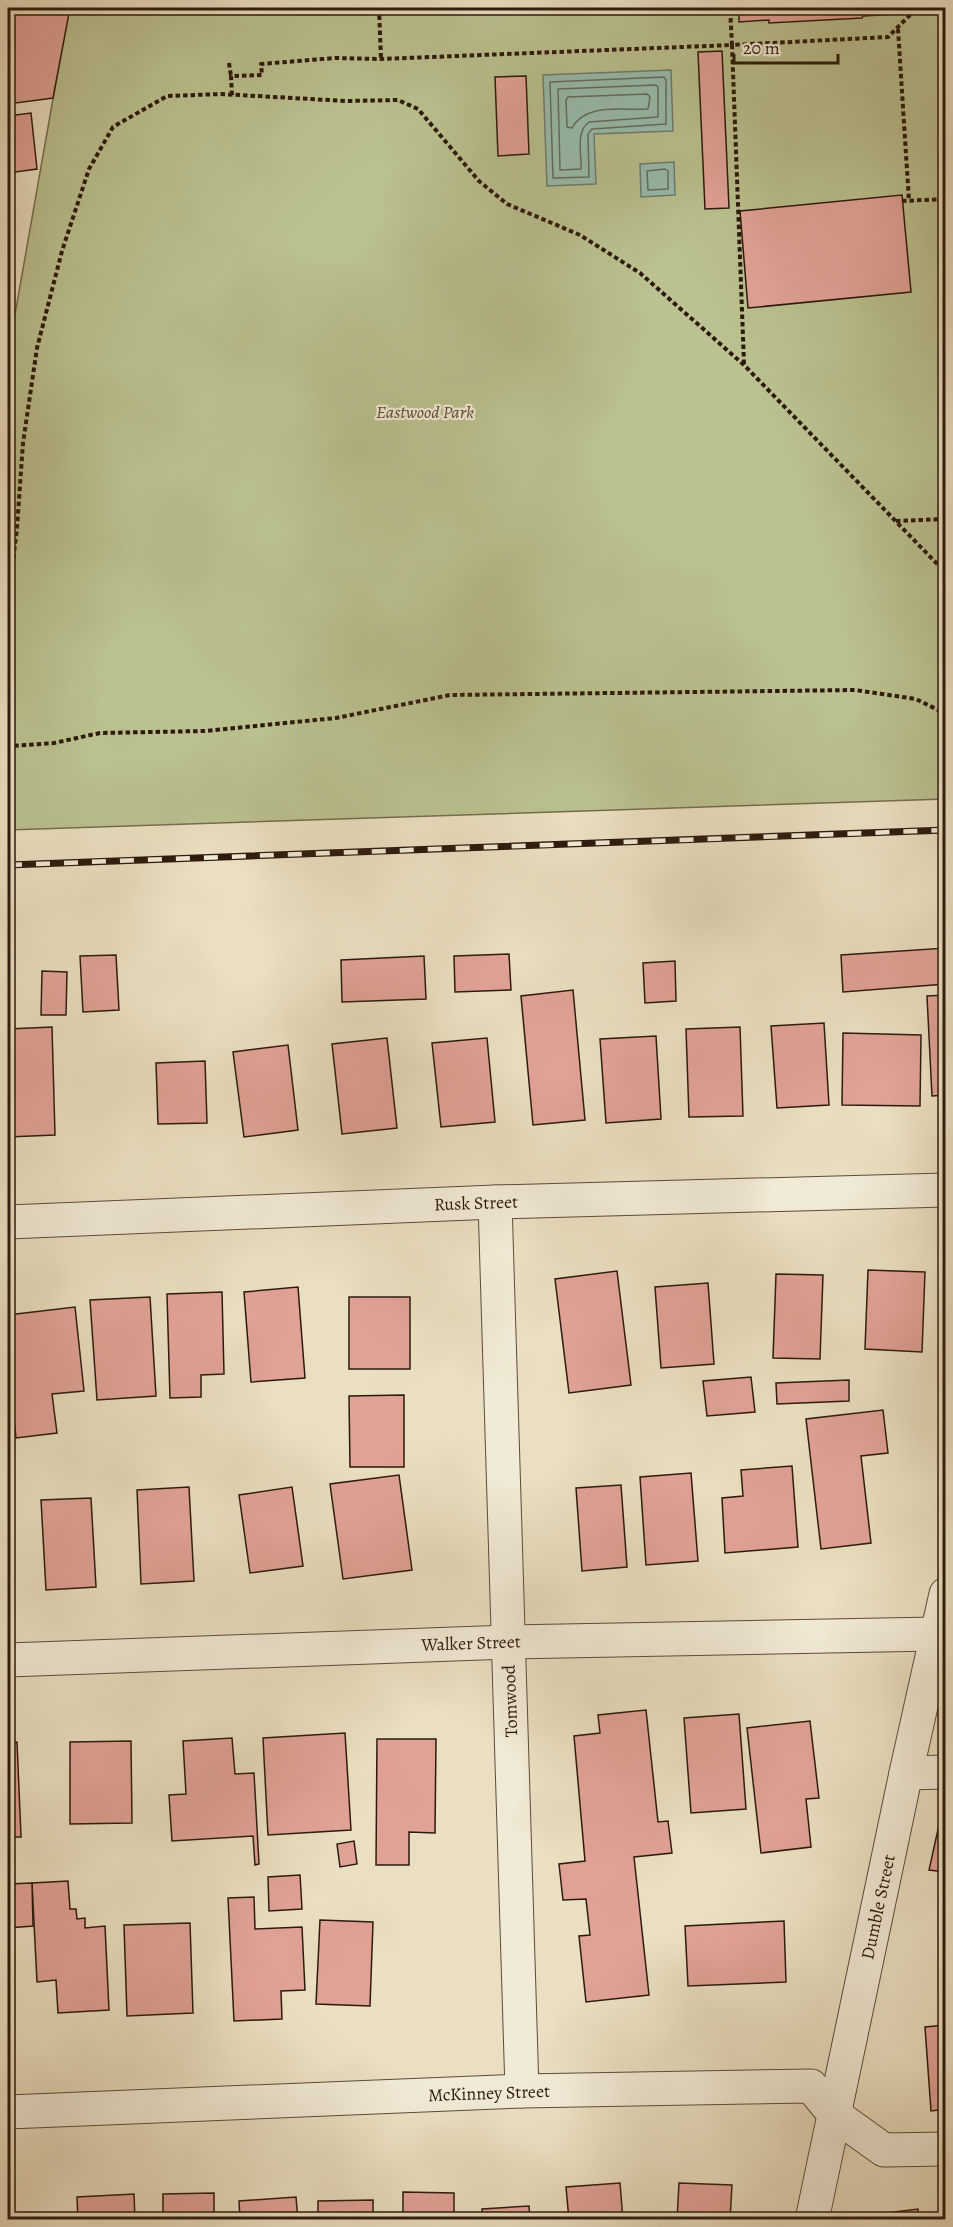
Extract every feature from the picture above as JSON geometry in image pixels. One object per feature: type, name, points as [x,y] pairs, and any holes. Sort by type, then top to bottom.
[{"type":"street","name":"Rusk Street","points":[[8,1222],[495,1202],[945,1190]]},
{"type":"street","name":"Tomwood","points":[[495,1202],[522,2091]]},
{"type":"street","name":"Dumble Street","points":[[812,2220],[945,1594]]},
{"type":"street","name":"Walker Street","points":[[8,1660],[509,1641],[936,1634]]},
{"type":"street","points":[[906,1773],[945,1772]]},
{"type":"street","name":"McKinney Street","points":[[8,2112],[522,2091],[811,2086],[835,2115],[884,2150],[945,2149]]},
{"type":"path","points":[[379,8],[381,59]]},
{"type":"path","points":[[730,8],[744,365]]},
{"type":"path","points":[[231,76],[262,75],[261,64],[335,58],[381,59],[888,37],[917,8]]},
{"type":"path","points":[[897,28],[909,201]]},
{"type":"path","points":[[229,63],[232,95]]},
{"type":"path","points":[[8,603],[17,528],[23,443],[37,348],[62,250],[89,169],[113,127],[167,96],[232,95],[346,101],[398,100],[418,109],[479,181],[507,204],[580,235],[640,273],[744,365],[945,573]]},
{"type":"path","points":[[902,201],[945,199]]},
{"type":"path","points":[[896,521],[945,519]]},
{"type":"path","points":[[8,743],[11,746],[54,743],[100,733],[205,731],[336,718],[450,695],[855,690],[916,699],[945,714]]},
{"type":"green space","name":"Eastwood Park","points":[[69,8],[945,8],[945,799],[8,830],[8,354]]},
{"type":"water","points":[[671,70],[673,131],[594,134],[596,184],[547,186],[543,75]]},
{"type":"water","points":[[674,162],[675,195],[641,197],[640,164]]},
{"type":"building","points":[[48,8],[70,8],[53,98],[8,104],[8,14]]},
{"type":"building","points":[[739,8],[897,8],[897,14],[769,23],[769,20],[739,22]]},
{"type":"building","points":[[722,51],[729,208],[705,209],[698,52]]},
{"type":"building","points":[[526,76],[529,154],[498,156],[495,77]]},
{"type":"building","points":[[31,113],[37,169],[8,173],[8,116]]},
{"type":"building","points":[[902,195],[911,292],[748,308],[740,211]]},
{"type":"building","points":[[946,948],[946,984],[843,992],[841,955]]},
{"type":"building","points":[[509,954],[511,990],[455,992],[454,956]]},
{"type":"building","points":[[116,955],[119,1010],[83,1012],[80,956]]},
{"type":"building","points":[[424,956],[426,999],[342,1002],[341,960]]},
{"type":"building","points":[[675,961],[676,1001],[645,1003],[643,963]]},
{"type":"building","points":[[42,971],[67,972],[66,1015],[41,1015]]},
{"type":"building","points":[[573,990],[585,1120],[533,1125],[521,996]]},
{"type":"building","points":[[946,995],[946,1095],[932,1096],[927,996]]},
{"type":"building","points":[[824,1023],[829,1105],[777,1108],[771,1026]]},
{"type":"building","points":[[52,1027],[55,1135],[8,1137],[8,1029]]},
{"type":"building","points":[[740,1027],[743,1116],[689,1117],[686,1029]]},
{"type":"building","points":[[843,1033],[921,1035],[920,1106],[842,1105]]},
{"type":"building","points":[[656,1036],[661,1119],[606,1123],[600,1039]]},
{"type":"building","points":[[387,1038],[397,1128],[342,1134],[332,1044]]},
{"type":"building","points":[[487,1038],[495,1122],[441,1127],[432,1043]]},
{"type":"building","points":[[288,1045],[298,1130],[244,1137],[233,1052]]},
{"type":"building","points":[[205,1061],[207,1123],[158,1124],[156,1063]]},
{"type":"building","points":[[868,1270],[925,1272],[922,1352],[865,1349]]},
{"type":"building","points":[[617,1271],[631,1385],[569,1393],[555,1279]]},
{"type":"building","points":[[776,1274],[823,1275],[820,1359],[773,1358]]},
{"type":"building","points":[[708,1283],[714,1364],[661,1368],[655,1287]]},
{"type":"building","points":[[298,1287],[305,1378],[251,1382],[244,1292]]},
{"type":"building","points":[[222,1292],[224,1374],[201,1375],[201,1397],[170,1398],[167,1294]]},
{"type":"building","points":[[150,1297],[156,1396],[97,1400],[90,1300]]},
{"type":"building","points":[[349,1297],[410,1297],[410,1369],[349,1369]]},
{"type":"building","points":[[75,1307],[84,1391],[52,1394],[57,1433],[16,1438],[11,1391],[8,1391],[8,1315]]},
{"type":"building","points":[[751,1377],[755,1412],[707,1416],[703,1381]]},
{"type":"building","points":[[849,1380],[849,1401],[777,1404],[776,1383]]},
{"type":"building","points":[[404,1395],[404,1467],[350,1467],[349,1396]]},
{"type":"building","points":[[883,1410],[888,1453],[861,1456],[871,1543],[821,1549],[806,1419]]},
{"type":"building","points":[[792,1466],[798,1547],[725,1553],[722,1498],[743,1496],[741,1470]]},
{"type":"building","points":[[691,1473],[698,1561],[646,1565],[640,1477]]},
{"type":"building","points":[[399,1475],[412,1570],[343,1579],[330,1484]]},
{"type":"building","points":[[621,1485],[627,1567],[582,1571],[576,1488]]},
{"type":"building","points":[[189,1487],[194,1581],[141,1584],[137,1490]]},
{"type":"building","points":[[292,1487],[303,1566],[250,1573],[239,1495]]},
{"type":"building","points":[[91,1498],[96,1587],[46,1590],[41,1500]]},
{"type":"building","points":[[646,1710],[658,1822],[668,1821],[672,1853],[634,1857],[649,1995],[586,2002],[579,1936],[590,1935],[586,1899],[563,1900],[559,1864],[585,1861],[574,1736],[600,1733],[598,1715]]},
{"type":"building","points":[[739,1714],[746,1809],[691,1813],[684,1718]]},
{"type":"building","points":[[810,1721],[819,1798],[806,1799],[811,1847],[761,1853],[747,1728]]},
{"type":"building","points":[[345,1733],[351,1830],[268,1835],[263,1738]]},
{"type":"building","points":[[232,1738],[235,1774],[254,1773],[259,1864],[255,1865],[253,1836],[172,1841],[169,1795],[186,1794],[183,1741]]},
{"type":"building","points":[[377,1739],[436,1739],[435,1833],[409,1832],[409,1865],[376,1865]]},
{"type":"building","points":[[131,1741],[132,1823],[70,1824],[70,1742]]},
{"type":"building","points":[[17,1742],[21,1837],[8,1837],[8,1743]]},
{"type":"building","points":[[943,1807],[946,1807],[946,1872],[929,1870]]},
{"type":"building","points":[[354,1841],[357,1864],[340,1867],[337,1844]]},
{"type":"building","points":[[300,1875],[302,1909],[269,1911],[268,1877]]},
{"type":"building","points":[[68,1881],[70,1909],[76,1909],[77,1919],[85,1918],[85,1928],[105,1926],[109,2010],[58,2013],[56,1980],[37,1982],[32,1883]]},
{"type":"building","points":[[32,1883],[33,1926],[8,1928],[8,1884]]},
{"type":"building","points":[[254,1897],[255,1929],[302,1927],[305,1990],[281,1991],[282,2019],[234,2021],[228,1898]]},
{"type":"building","points":[[320,1920],[373,1922],[370,2006],[316,2004]]},
{"type":"building","points":[[784,1921],[786,1982],[688,1986],[685,1926]]},
{"type":"building","points":[[190,1923],[193,2013],[127,2016],[124,1925]]},
{"type":"building","points":[[946,2025],[946,2109],[931,2111],[925,2027]]},
{"type":"building","points":[[620,2183],[623,2220],[569,2220],[566,2187]]},
{"type":"building","points":[[679,2183],[732,2185],[730,2220],[677,2220]]},
{"type":"building","points":[[403,2192],[454,2193],[454,2220],[403,2220]]},
{"type":"building","points":[[214,2193],[214,2220],[163,2220],[163,2194]]},
{"type":"building","points":[[134,2194],[135,2220],[78,2220],[77,2197]]},
{"type":"building","points":[[296,2197],[298,2220],[240,2220],[239,2201]]},
{"type":"building","points":[[373,2200],[373,2220],[318,2220],[318,2201]]},
{"type":"building","points":[[529,2206],[530,2220],[483,2220],[482,2209]]},
{"type":"building","points":[[918,2209],[919,2220],[854,2220],[854,2217]]},
{"type":"building","points":[[946,2212],[946,2220],[940,2220],[939,2213]]},
{"type":"building","points":[[56,2213],[57,2220],[14,2219]]},
{"type":"railway","points":[[8,865],[946,830]]}]
